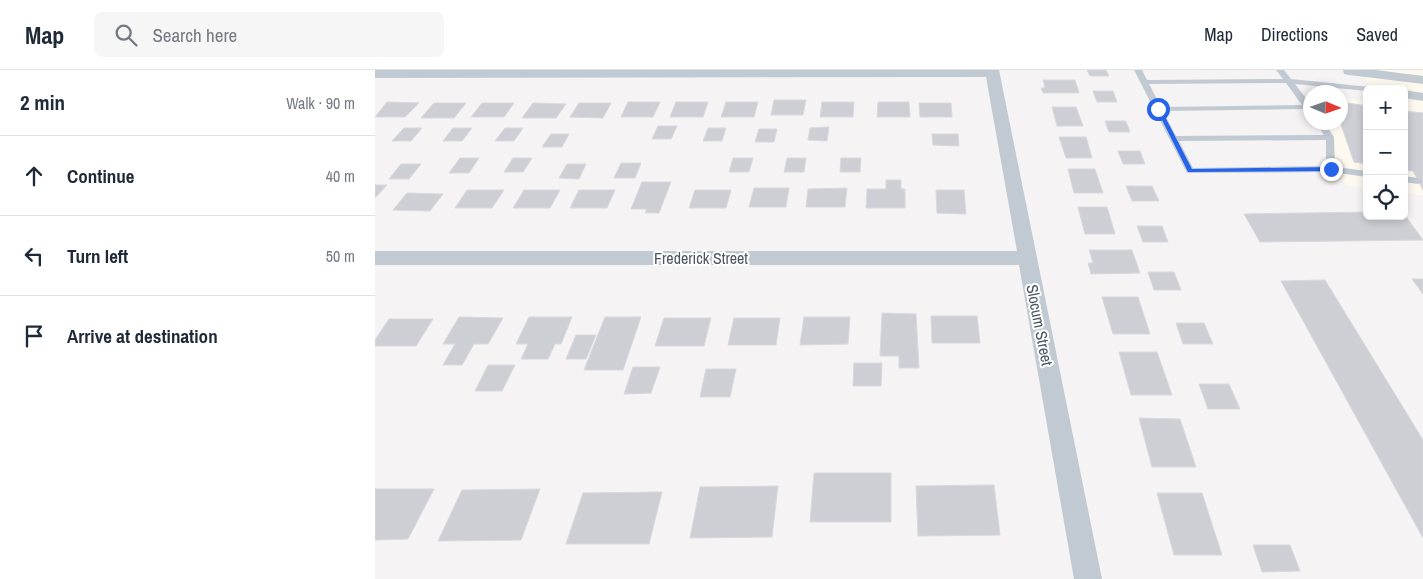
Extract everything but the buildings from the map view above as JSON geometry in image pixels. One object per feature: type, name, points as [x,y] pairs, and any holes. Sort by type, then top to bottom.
[{"type":"street","points":[[1347,70],[1423,80]]},
{"type":"street","points":[[1347,70],[1363,85]]},
{"type":"street","points":[[375,74],[993,71]]},
{"type":"street","name":"Slocum Street","points":[[993,71],[1088,579]]},
{"type":"street","points":[[1408,94],[1423,96]]},
{"type":"street","name":"Frederick Street","points":[[375,258],[1027,258]]},
{"type":"lane","points":[[1138,70],[1190,171],[1331,169],[1363,173]]},
{"type":"lane","points":[[1280,70],[1303,101]]},
{"type":"lane","points":[[1145,82],[1288,80],[1363,88]]},
{"type":"lane","points":[[1158,109],[1303,109]]},
{"type":"lane","points":[[1325,130],[1330,137],[1331,169]]},
{"type":"lane","points":[[1173,139],[1330,137]]},
{"type":"lane","points":[[1408,180],[1419,181]]},
{"type":"shaded area","points":[[1362,70],[1423,70],[1423,196],[1408,194],[1408,85],[1369,85]]},
{"type":"shaded area","points":[[1348,99],[1363,101],[1363,187],[1345,185],[1324,130],[1348,130]]},
{"type":"route","points":[[1158,109],[1190,171],[1331,169]]}]
